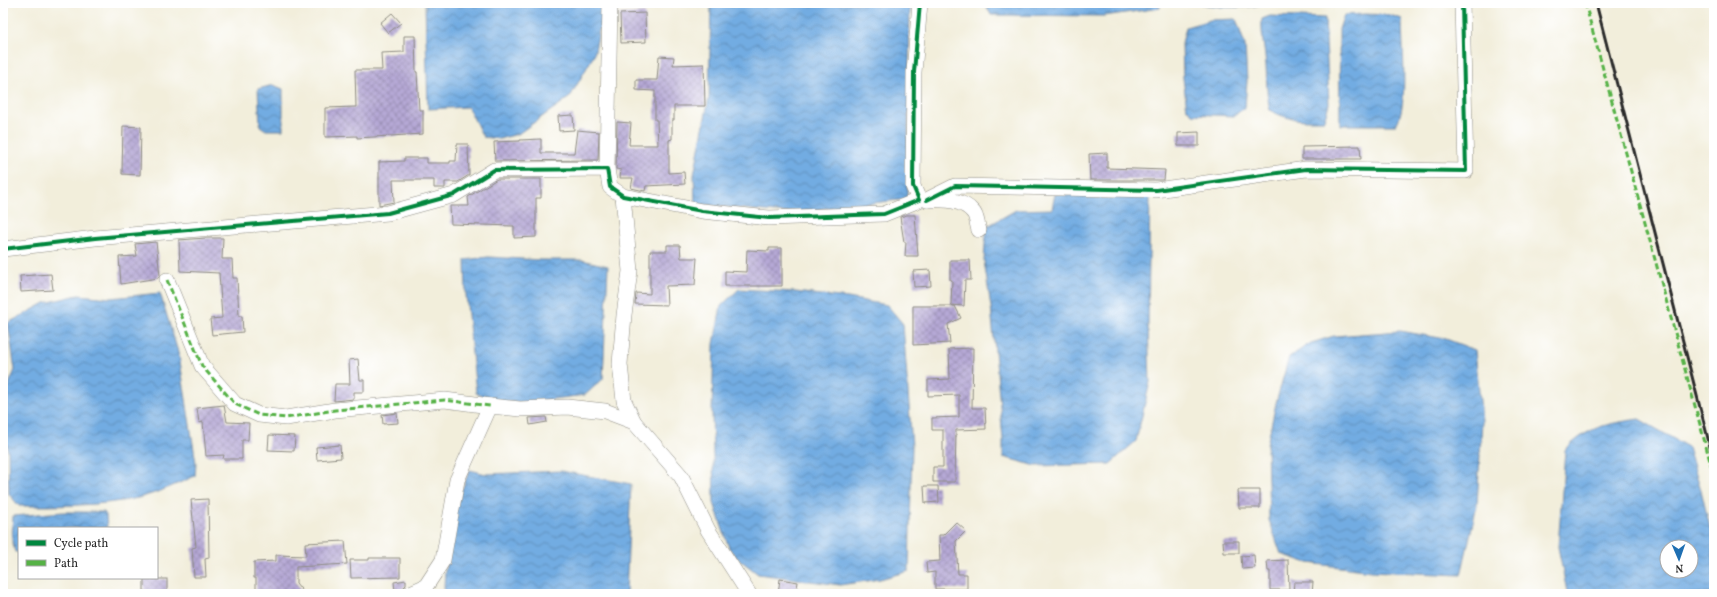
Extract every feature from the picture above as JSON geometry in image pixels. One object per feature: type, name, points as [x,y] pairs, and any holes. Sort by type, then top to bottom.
[{"type":"street","points":[[610,3],[607,169],[610,187],[623,196],[702,211],[769,218],[884,214],[923,200],[955,186],[1156,190],[1306,169],[1466,170],[1462,3]]},
{"type":"street","points":[[920,3],[914,72],[913,186],[923,200]]},
{"type":"street","points":[[3,249],[95,238],[388,213],[454,195],[494,170],[607,169]]},
{"type":"street","points":[[623,196],[630,271],[624,315],[620,364],[624,401],[634,422],[681,476],[708,530],[749,594]]},
{"type":"street","points":[[923,200],[940,199],[964,204],[974,212],[978,230]]},
{"type":"street","points":[[167,280],[202,366],[235,404],[259,414],[286,418],[334,410],[445,400],[520,409],[567,407],[605,411],[634,422]]},
{"type":"street","points":[[408,594],[426,586],[443,560],[456,480],[490,406]]},
{"type":"water","points":[[425,3],[603,3],[603,11],[594,55],[570,97],[518,134],[499,139],[483,137],[468,107],[428,109]]},
{"type":"water","points":[[711,3],[910,3],[907,199],[786,213],[695,204],[694,175],[709,97]]},
{"type":"water","points":[[985,3],[1160,3],[1160,8],[1104,16],[991,15]]},
{"type":"water","points":[[1198,3],[1265,3],[1250,7],[1232,8]]},
{"type":"water","points":[[1344,15],[1390,15],[1402,19],[1404,89],[1400,116],[1396,125],[1340,125],[1339,29]]},
{"type":"water","points":[[1270,16],[1325,18],[1329,104],[1324,120],[1303,120],[1290,118],[1270,110],[1267,94],[1262,19]]},
{"type":"water","points":[[1236,19],[1245,45],[1247,81],[1245,107],[1234,116],[1192,114],[1187,109],[1183,78],[1182,43],[1186,27],[1210,20]]},
{"type":"water","points":[[273,85],[283,89],[283,130],[266,130],[260,126],[258,89]]},
{"type":"water","points":[[1150,193],[1148,324],[1150,382],[1136,441],[1110,464],[1036,466],[1003,457],[1003,439],[991,307],[984,261],[986,227],[1016,210],[1052,209],[1055,194]]},
{"type":"water","points":[[488,257],[540,260],[582,260],[608,266],[603,379],[585,395],[529,402],[499,402],[476,393],[466,295],[465,260]]},
{"type":"water","points":[[739,289],[795,292],[848,298],[887,305],[903,324],[912,446],[909,571],[880,579],[840,585],[758,574],[735,556],[729,548],[714,503],[712,411],[714,344],[721,306]]},
{"type":"water","points":[[160,293],[179,355],[196,463],[195,476],[153,494],[124,501],[79,505],[19,506],[9,494],[8,451],[3,429],[5,410],[4,396],[15,370],[8,323],[45,303],[78,295],[111,298]]},
{"type":"water","points":[[1400,331],[1446,339],[1475,350],[1482,421],[1477,505],[1461,575],[1371,571],[1308,563],[1281,554],[1269,520],[1267,445],[1276,403],[1289,357],[1311,343],[1334,336]]},
{"type":"water","points":[[1639,419],[1688,447],[1701,490],[1713,540],[1714,594],[1572,594],[1567,592],[1558,547],[1565,450],[1590,431],[1607,425]]},
{"type":"water","points":[[470,470],[486,474],[561,471],[631,484],[626,594],[444,594],[444,579],[451,530],[459,498]]},
{"type":"water","points":[[64,512],[104,512],[106,515],[107,527],[18,527],[18,552],[15,552],[12,541],[13,516]]},
{"type":"building","points":[[392,13],[401,23],[388,33],[380,23]]},
{"type":"building","points":[[645,13],[646,42],[621,43],[620,14]]},
{"type":"building","points":[[404,36],[415,36],[419,110],[423,110],[423,134],[357,138],[357,136],[325,137],[325,108],[356,107],[355,70],[382,70],[381,53],[404,52]]},
{"type":"building","points":[[659,56],[674,57],[673,65],[704,64],[705,106],[674,106],[672,139],[669,140],[669,173],[684,172],[685,184],[646,186],[645,191],[631,188],[633,178],[620,178],[621,170],[616,169],[617,122],[631,123],[629,145],[658,145],[657,120],[655,120],[655,91],[636,90],[636,80],[657,80]]},
{"type":"building","points":[[573,115],[574,130],[559,131],[558,116]]},
{"type":"building","points":[[123,126],[141,127],[140,175],[122,174]]},
{"type":"building","points":[[577,130],[599,132],[598,160],[495,161],[494,142],[541,139],[541,153],[574,153]]},
{"type":"building","points":[[1199,132],[1199,146],[1178,146],[1178,133]]},
{"type":"building","points":[[457,144],[468,144],[469,175],[458,182],[445,182],[445,188],[434,188],[434,180],[393,180],[394,202],[379,205],[379,162],[404,161],[404,158],[427,158],[427,163],[450,163],[450,161],[456,161]]},
{"type":"building","points":[[1360,146],[1361,159],[1302,159],[1302,147]]},
{"type":"building","points":[[1107,153],[1107,168],[1165,170],[1164,180],[1090,180],[1089,154]]},
{"type":"building","points":[[497,179],[541,179],[541,198],[536,198],[536,237],[514,238],[514,226],[451,224],[450,206],[469,206],[468,197]]},
{"type":"building","points":[[915,215],[918,256],[905,256],[906,242],[904,242],[900,217]]},
{"type":"building","points":[[223,238],[222,259],[232,259],[233,278],[237,278],[239,316],[242,316],[243,332],[212,335],[210,319],[222,318],[219,273],[180,271],[179,240]]},
{"type":"building","points":[[156,242],[160,275],[158,278],[121,284],[119,257],[137,256],[135,244]]},
{"type":"building","points":[[667,245],[680,245],[681,258],[697,258],[695,285],[666,286],[667,305],[635,304],[636,293],[650,294],[650,251],[667,251]]},
{"type":"building","points":[[769,248],[782,248],[782,286],[725,286],[725,271],[746,272],[747,250],[769,251]]},
{"type":"building","points":[[950,260],[970,260],[971,280],[965,280],[964,306],[951,305],[952,280],[950,280]]},
{"type":"building","points":[[930,270],[931,286],[914,287],[913,271]]},
{"type":"building","points":[[51,274],[53,290],[21,292],[20,276]]},
{"type":"building","points":[[913,306],[955,306],[961,318],[948,324],[950,343],[913,345]]},
{"type":"building","points":[[973,348],[972,408],[985,408],[986,429],[956,430],[955,482],[933,482],[933,467],[943,467],[943,430],[932,430],[932,418],[959,417],[959,395],[928,396],[928,380],[950,379],[949,349]]},
{"type":"building","points":[[358,359],[360,380],[364,380],[364,392],[354,392],[354,399],[334,401],[335,384],[350,384],[349,360]]},
{"type":"building","points":[[224,405],[227,422],[249,423],[248,440],[242,440],[242,459],[223,459],[224,455],[206,456],[203,422],[199,423],[197,408]]},
{"type":"building","points":[[397,413],[398,423],[383,424],[382,415]]},
{"type":"building","points":[[546,417],[547,422],[530,425],[529,418]]},
{"type":"building","points":[[269,435],[295,436],[294,451],[268,450]]},
{"type":"building","points":[[340,445],[341,458],[317,460],[316,447]]},
{"type":"building","points":[[924,486],[938,486],[939,502],[925,503]]},
{"type":"building","points":[[1238,490],[1260,490],[1260,508],[1239,508]]},
{"type":"building","points":[[208,499],[209,558],[205,559],[206,577],[194,577],[192,548],[196,547],[191,500]]},
{"type":"building","points":[[956,522],[966,531],[956,541],[958,574],[967,574],[967,589],[935,589],[935,572],[927,573],[926,562],[940,561],[939,535],[943,535]]},
{"type":"building","points":[[345,541],[347,564],[296,567],[296,583],[305,594],[256,594],[254,562],[276,561],[276,555],[306,556],[305,543]]},
{"type":"building","points":[[1223,541],[1239,541],[1239,553],[1224,553]]},
{"type":"building","points":[[1254,555],[1255,568],[1242,569],[1241,556]]},
{"type":"building","points":[[369,558],[400,558],[400,577],[351,578],[350,560],[369,560]]},
{"type":"building","points":[[1288,560],[1289,590],[1270,590],[1270,571],[1268,571],[1267,561]]},
{"type":"building","points":[[144,579],[167,579],[167,594],[144,594]]},
{"type":"building","points":[[780,579],[798,582],[796,594],[778,594]]},
{"type":"building","points":[[406,580],[406,585],[400,591],[395,591],[394,582]]},
{"type":"building","points":[[1294,582],[1313,582],[1312,594],[1293,593]]},
{"type":"railway","points":[[1596,3],[1714,462]]},
{"type":"marked path","points":[[1585,3],[1713,472]]},
{"type":"marked path","points":[[167,280],[202,366],[235,404],[259,415],[286,418],[335,410],[445,400],[490,406]]},
{"type":"cycle path","points":[[3,249],[95,238],[388,213],[454,195],[494,170],[607,169],[610,187],[623,196],[702,211],[769,218],[884,214],[919,200],[913,186],[914,72],[920,3]]},
{"type":"cycle path","points":[[927,200],[955,186],[1156,190],[1306,169],[1466,171],[1462,3]]}]
